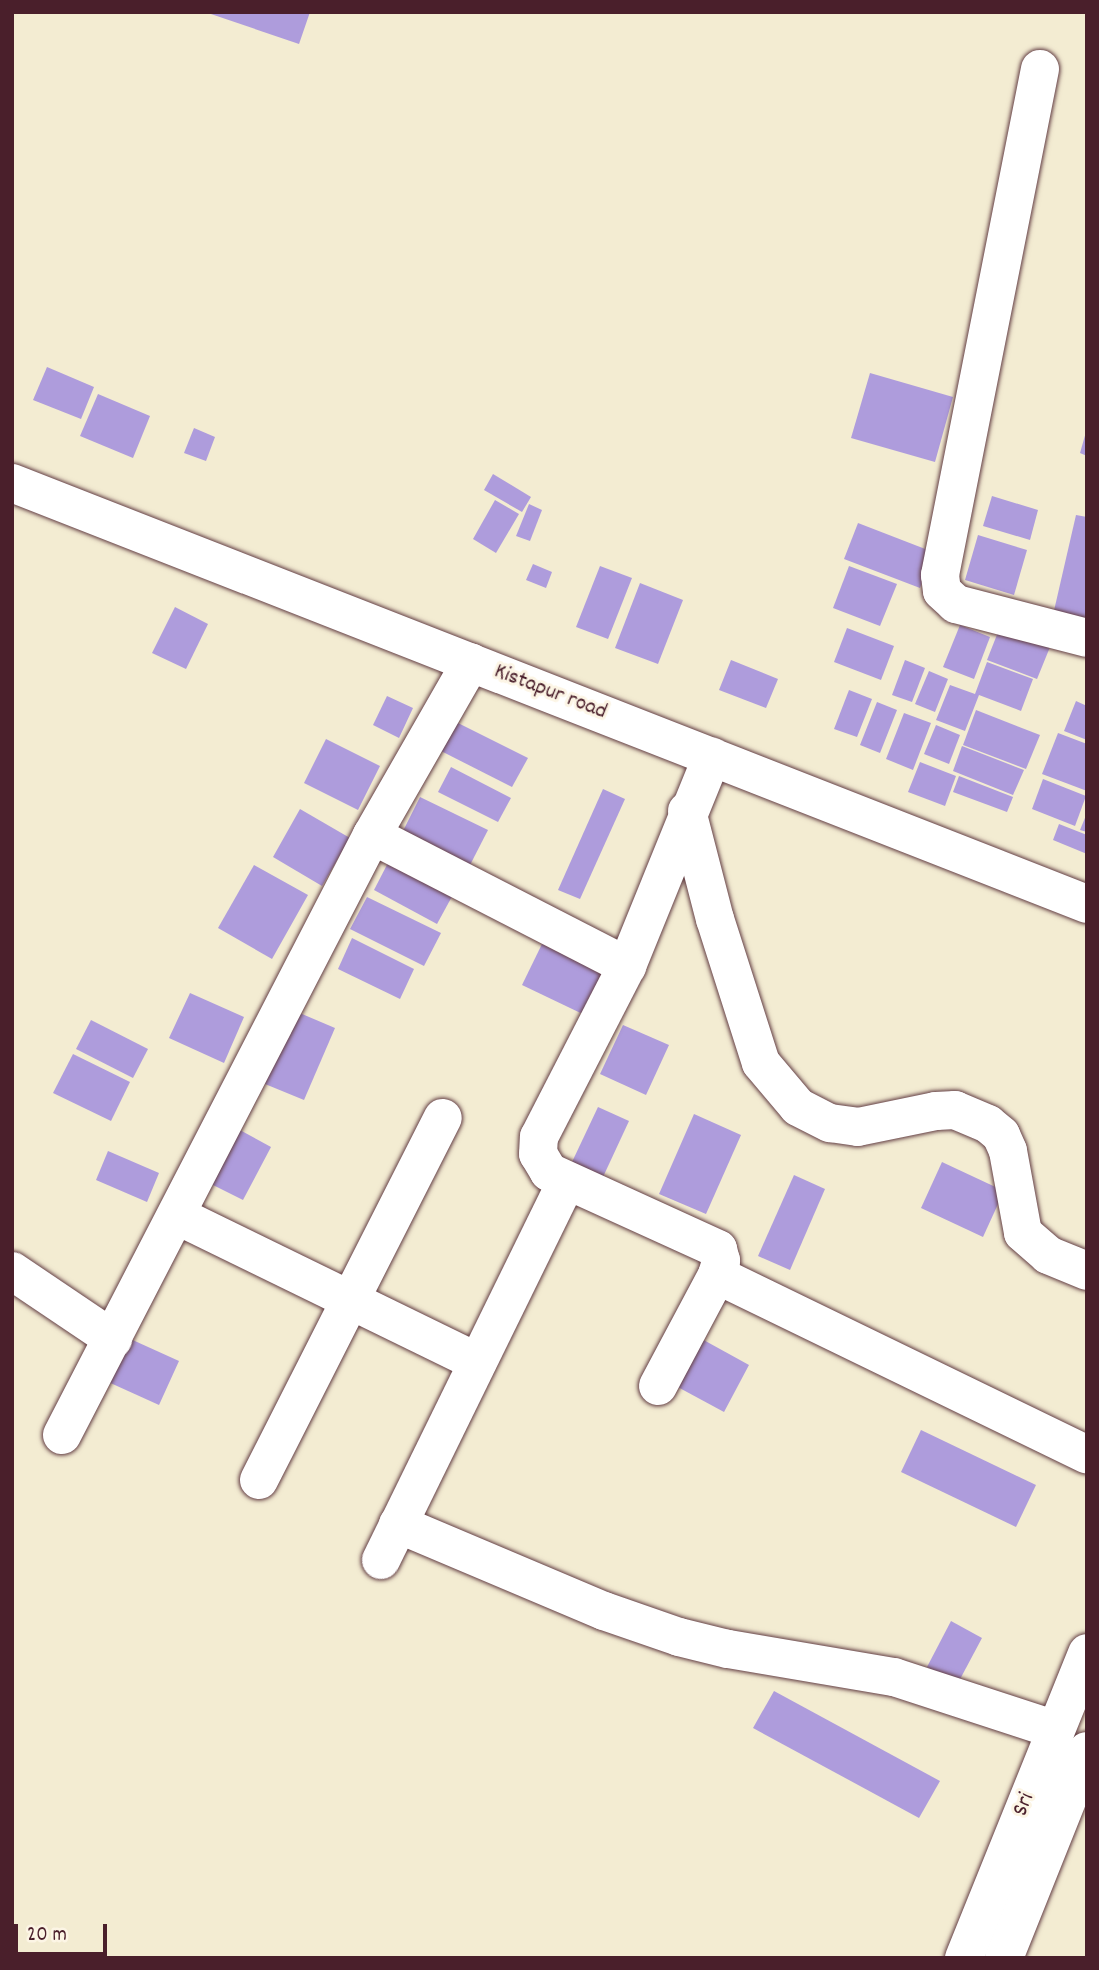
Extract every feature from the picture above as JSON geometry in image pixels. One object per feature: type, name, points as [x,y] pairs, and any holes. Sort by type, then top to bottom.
[{"type":"main road","points":[[1040,69],[940,575],[942,592],[956,604],[1087,638]]},
{"type":"main road","name":"Kistapur road","points":[[12,483],[1087,904]]},
{"type":"main road","points":[[62,1435],[178,1216],[372,835],[471,662]]},
{"type":"main road","points":[[658,1386],[716,1275],[721,1261],[718,1249],[706,1241],[549,1171],[538,1154],[538,1138],[627,966],[687,811],[712,757]]},
{"type":"main road","points":[[687,811],[715,919],[761,1063],[790,1098],[830,1123],[858,1127],[936,1111],[954,1111],[988,1124],[1001,1135],[1008,1151],[1023,1233],[1048,1255],[1087,1271]]},
{"type":"main road","points":[[372,835],[627,966]]},
{"type":"main road","points":[[259,1480],[443,1118]]},
{"type":"main road","points":[[381,1560],[568,1181]]},
{"type":"main road","points":[[178,1216],[477,1362]]},
{"type":"main road","points":[[12,1271],[113,1339]]},
{"type":"main road","points":[[716,1275],[1087,1455]]},
{"type":"main road","points":[[398,1524],[604,1611],[679,1637],[728,1649],[894,1676],[1071,1740],[1004,1958]]},
{"type":"main road","name":"Sri","points":[[964,1958],[1071,1740],[1087,1653]]},
{"type":"building","points":[[205,12],[310,12],[299,44]]},
{"type":"building","points":[[47,367],[94,387],[81,419],[33,400]]},
{"type":"building","points":[[870,373],[953,397],[935,462],[851,438]]},
{"type":"building","points":[[98,394],[150,416],[133,458],[80,436]]},
{"type":"building","points":[[194,428],[215,437],[206,461],[184,453]]},
{"type":"building","points":[[1087,432],[1087,456],[1080,453]]},
{"type":"building","points":[[493,474],[531,497],[522,512],[484,490]]},
{"type":"building","points":[[992,496],[1038,510],[1030,540],[983,526]]},
{"type":"building","points":[[495,500],[519,514],[496,553],[473,539]]},
{"type":"building","points":[[529,504],[542,510],[530,541],[516,536]]},
{"type":"building","points":[[1076,515],[1087,517],[1087,623],[1053,615]]},
{"type":"building","points":[[858,523],[933,552],[920,588],[844,559]]},
{"type":"building","points":[[978,535],[1027,550],[1014,595],[965,580]]},
{"type":"building","points":[[533,564],[552,572],[546,588],[526,580]]},
{"type":"building","points":[[600,566],[632,578],[608,639],[576,627]]},
{"type":"building","points":[[849,566],[897,584],[880,626],[833,608]]},
{"type":"building","points":[[640,583],[683,600],[658,664],[615,648]]},
{"type":"building","points":[[175,607],[208,624],[186,669],[152,653]]},
{"type":"building","points":[[960,625],[990,637],[974,679],[943,667]]},
{"type":"building","points":[[1000,627],[1050,647],[1037,679],[987,660]]},
{"type":"building","points":[[847,628],[894,646],[881,680],[834,662]]},
{"type":"building","points":[[731,660],[778,679],[766,708],[719,690]]},
{"type":"building","points":[[905,660],[925,668],[912,702],[892,695]]},
{"type":"building","points":[[987,662],[1033,679],[1021,711],[979,695],[965,731],[936,720],[950,685],[975,694]]},
{"type":"building","points":[[929,671],[948,679],[935,712],[915,704]]},
{"type":"building","points":[[849,690],[872,699],[857,737],[834,729]]},
{"type":"building","points":[[387,696],[413,708],[399,738],[373,725]]},
{"type":"building","points":[[1076,701],[1087,706],[1087,740],[1064,731]]},
{"type":"building","points":[[877,702],[897,710],[880,753],[860,745]]},
{"type":"building","points":[[976,710],[1040,735],[1026,769],[963,745]]},
{"type":"building","points":[[904,713],[931,723],[913,770],[886,759]]},
{"type":"building","points":[[456,722],[528,758],[512,787],[441,751]]},
{"type":"building","points":[[936,725],[960,735],[949,764],[924,754]]},
{"type":"building","points":[[1058,733],[1087,744],[1087,791],[1042,774]]},
{"type":"building","points":[[326,739],[380,766],[358,810],[304,783]]},
{"type":"building","points":[[962,746],[1024,770],[1013,795],[953,771]]},
{"type":"building","points":[[920,762],[956,776],[945,806],[908,792]]},
{"type":"building","points":[[451,767],[511,798],[498,822],[438,792]]},
{"type":"building","points":[[959,776],[1013,797],[1007,812],[953,792]]},
{"type":"building","points":[[1043,779],[1086,796],[1075,826],[1032,809]]},
{"type":"building","points":[[603,789],[625,799],[580,899],[558,890]]},
{"type":"building","points":[[420,797],[488,830],[469,867],[401,835]]},
{"type":"building","points":[[300,809],[350,838],[322,886],[273,857]]},
{"type":"building","points":[[1087,813],[1087,832],[1080,830]]},
{"type":"building","points":[[1059,824],[1087,835],[1087,854],[1053,840]]},
{"type":"building","points":[[391,857],[455,891],[437,924],[374,890]]},
{"type":"building","points":[[254,865],[308,895],[272,959],[218,928]]},
{"type":"building","points":[[367,897],[441,933],[424,966],[350,929]]},
{"type":"building","points":[[352,938],[414,969],[400,999],[338,969]]},
{"type":"building","points":[[542,944],[610,977],[591,1018],[522,985]]},
{"type":"building","points":[[190,993],[244,1017],[224,1063],[169,1038]]},
{"type":"building","points":[[295,1011],[335,1028],[304,1100],[265,1084]]},
{"type":"building","points":[[91,1020],[148,1049],[133,1078],[76,1049]]},
{"type":"building","points":[[623,1025],[669,1045],[646,1095],[600,1074]]},
{"type":"building","points":[[73,1054],[130,1082],[111,1121],[53,1093]]},
{"type":"building","points":[[598,1107],[629,1121],[603,1177],[572,1162]]},
{"type":"building","points":[[694,1114],[741,1135],[706,1214],[659,1194]]},
{"type":"building","points":[[238,1129],[271,1147],[243,1200],[209,1183]]},
{"type":"building","points":[[108,1151],[159,1173],[147,1202],[96,1180]]},
{"type":"building","points":[[942,1162],[1004,1191],[983,1237],[921,1208]]},
{"type":"building","points":[[794,1175],[825,1189],[790,1270],[758,1256]]},
{"type":"building","points":[[126,1337],[179,1361],[159,1405],[106,1381]]},
{"type":"building","points":[[700,1338],[749,1365],[724,1412],[674,1385]]},
{"type":"building","points":[[921,1430],[1036,1485],[1016,1527],[901,1472]]},
{"type":"building","points":[[951,1621],[982,1638],[958,1683],[927,1667]]},
{"type":"building","points":[[774,1691],[940,1781],[919,1818],[753,1728]]}]
